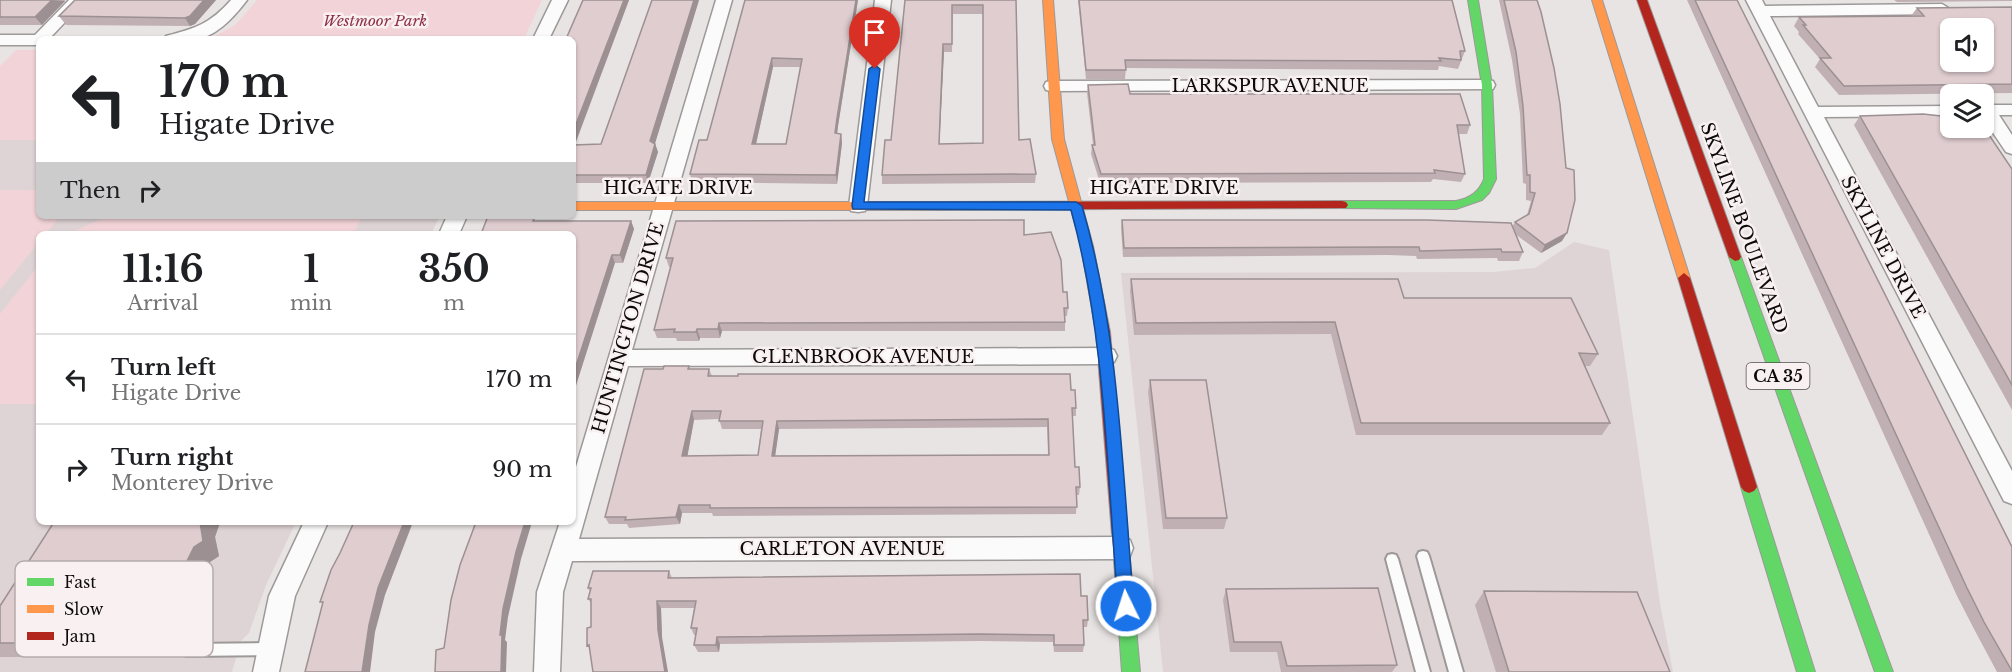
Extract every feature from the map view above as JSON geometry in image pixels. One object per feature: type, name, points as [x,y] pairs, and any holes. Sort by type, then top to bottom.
[{"type":"street","points":[[42,36],[78,0]]},
{"type":"street","points":[[199,36],[223,20],[239,0]]},
{"type":"street","points":[[543,36],[560,0]]},
{"type":"street","name":"HUNTINGTON DRIVE","points":[[576,507],[724,0]]},
{"type":"street","points":[[858,206],[883,0]]},
{"type":"street","points":[[1048,0],[1052,86],[1060,150],[1095,281],[1106,356],[1131,672]]},
{"type":"street","name":"HIGATE DRIVE","points":[[576,206],[1467,203],[1482,195],[1489,183],[1487,85],[1473,0]]},
{"type":"street","points":[[1597,0],[1806,672]]},
{"type":"street","name":"SKYLINE BOULEVARD","points":[[1642,0],[1884,672]]},
{"type":"street","points":[[1757,6],[1955,9]]},
{"type":"street","name":"SKYLINE DRIVE","points":[[1757,6],[2012,494]]},
{"type":"street","points":[[0,40],[36,39]]},
{"type":"street","name":"LARKSPUR AVENUE","points":[[1052,86],[1487,85]]},
{"type":"street","points":[[1994,110],[2012,110]]},
{"type":"street","points":[[1812,112],[1940,111]]},
{"type":"street","points":[[1994,122],[2012,147]]},
{"type":"street","name":"GLENBROOK AVENUE","points":[[620,358],[1106,356]]},
{"type":"street","points":[[268,661],[282,596],[315,525]]},
{"type":"street","points":[[548,672],[547,635],[550,592],[571,525]]},
{"type":"street","name":"CARLETON AVENUE","points":[[564,550],[1121,548]]},
{"type":"lane","points":[[1423,556],[1456,672]]},
{"type":"lane","points":[[1392,559],[1423,672]]},
{"type":"lane","points":[[213,654],[268,661]]},
{"type":"shaded area","points":[[0,140],[36,140],[36,219],[438,219],[432,231],[36,231],[36,525],[295,525],[266,585],[249,633],[241,641],[232,672],[0,672]]},
{"type":"shaded area","points":[[1574,242],[1609,250],[1660,603],[1673,672],[1163,672],[1121,273],[1493,272],[1535,268]]},
{"type":"green space","name":"Westmoor Park","points":[[257,0],[542,0],[525,36],[215,36],[235,25]]},
{"type":"green space","points":[[16,50],[36,50],[36,140],[0,140],[0,66]]},
{"type":"green space","points":[[0,190],[36,190],[36,219],[58,219],[48,231],[36,231],[36,246],[0,290]]},
{"type":"green space","points":[[101,219],[360,219],[354,231],[75,231]]},
{"type":"green space","points":[[36,269],[36,404],[0,404],[0,314]]},
{"type":"building","points":[[0,0],[52,0],[35,17],[0,17]]},
{"type":"building","points":[[75,0],[204,0],[190,16],[185,18],[59,16]]},
{"type":"building","points":[[583,0],[624,0],[576,124],[576,36],[567,36]]},
{"type":"building","points":[[652,0],[694,0],[650,141],[655,144],[646,175],[576,175],[576,145],[601,144]]},
{"type":"building","points":[[745,0],[856,0],[835,133],[841,134],[836,175],[690,174],[699,140],[707,140]],"holes":[[[772,58],[802,59],[786,144],[752,144]]]},
{"type":"building","points":[[905,0],[1016,0],[1019,140],[1030,139],[1036,174],[882,175],[885,140],[891,140]],"holes":[[[952,5],[983,5],[983,143],[939,144],[943,44],[952,44]]]},
{"type":"building","points":[[1079,0],[1452,0],[1465,51],[1460,51],[1461,60],[1439,58],[1441,61],[1125,60],[1126,70],[1086,70]]},
{"type":"building","points":[[1504,0],[1537,0],[1554,68],[1566,168],[1574,170],[1575,200],[1567,233],[1545,245],[1515,222],[1529,214],[1535,193],[1530,192],[1530,175],[1527,175],[1523,106],[1516,52]]},
{"type":"building","points":[[1695,0],[1737,0],[2012,547],[2012,671],[1967,588]]},
{"type":"building","points":[[2012,7],[2012,84],[1844,86],[1820,58],[1831,58],[1799,17],[1924,16],[1917,8]]},
{"type":"building","points":[[1128,84],[1130,94],[1460,94],[1470,125],[1457,125],[1465,174],[1434,170],[1435,173],[1101,174],[1092,145],[1095,145],[1088,85]]},
{"type":"building","points":[[1923,114],[1940,116],[1940,138],[1991,138],[2012,169],[2012,385],[1860,116]]},
{"type":"building","points":[[487,219],[631,221],[620,255],[612,255],[576,366],[576,231],[482,231]]},
{"type":"building","points":[[1024,220],[1024,235],[1051,232],[1061,260],[1063,292],[1067,292],[1068,308],[1064,308],[1065,322],[719,323],[718,329],[697,329],[696,332],[674,332],[675,329],[654,330],[673,258],[666,258],[676,221]]},
{"type":"building","points":[[1122,220],[1427,220],[1511,223],[1523,252],[1502,252],[1501,249],[1420,251],[1419,247],[1124,248]]},
{"type":"building","points":[[1131,279],[1398,279],[1404,298],[1571,298],[1598,354],[1579,353],[1610,423],[1361,423],[1335,322],[1136,323]]},
{"type":"building","points":[[664,366],[689,366],[688,369],[709,369],[708,376],[738,376],[738,374],[1070,374],[1071,390],[1075,390],[1076,408],[1072,408],[1075,467],[1079,467],[1080,487],[1076,487],[1077,507],[710,508],[710,505],[679,505],[676,517],[625,520],[626,517],[605,517],[644,369],[663,369]],"holes":[[[692,411],[721,411],[719,421],[763,421],[758,455],[682,456]],[[1048,419],[1049,455],[772,456],[777,421]]]},
{"type":"building","points":[[1150,380],[1206,380],[1227,518],[1166,518]]},
{"type":"building","points":[[52,525],[200,525],[203,541],[194,547],[187,561],[29,561]]},
{"type":"building","points":[[353,525],[403,525],[378,588],[369,625],[362,672],[305,672],[323,602],[320,602],[331,570]]},
{"type":"building","points":[[475,525],[524,525],[503,609],[500,635],[502,635],[501,672],[435,672],[436,650],[444,648],[451,600],[460,565]]},
{"type":"building","points":[[593,571],[669,571],[668,578],[1080,574],[1081,596],[1087,596],[1088,620],[1083,620],[1084,645],[1054,645],[1054,635],[978,634],[717,637],[716,645],[694,645],[697,628],[691,628],[696,601],[657,601],[658,630],[665,672],[593,672],[589,645],[587,646],[587,628],[591,627],[591,599],[588,599],[591,588],[588,588]]},
{"type":"building","points":[[15,583],[15,643],[0,643],[0,606]]},
{"type":"building","points":[[1378,588],[1397,665],[1287,666],[1281,642],[1234,642],[1226,589]]},
{"type":"building","points":[[1484,591],[1637,592],[1670,672],[1509,672]]},
{"type":"traffic: fast","points":[[1342,205],[1456,205],[1473,200],[1485,190],[1490,179],[1487,85],[1473,0]]},
{"type":"traffic: fast","points":[[1735,257],[1884,672]]},
{"type":"traffic: fast","points":[[1749,487],[1806,672]]},
{"type":"traffic: fast","points":[[1122,560],[1131,672]]},
{"type":"traffic: slow","points":[[1048,0],[1058,139],[1087,246]]},
{"type":"traffic: slow","points":[[1597,0],[1684,278]]},
{"type":"traffic: slow","points":[[576,206],[938,206]]},
{"type":"traffic: jam","points":[[1642,0],[1735,257]]},
{"type":"traffic: jam","points":[[938,206],[1342,205]]},
{"type":"traffic: jam","points":[[1087,246],[1103,332],[1122,560]]},
{"type":"traffic: jam","points":[[1684,278],[1749,487]]},
{"type":"route","points":[[875,69],[858,206],[1076,206],[1098,296],[1106,356],[1126,606]]}]
